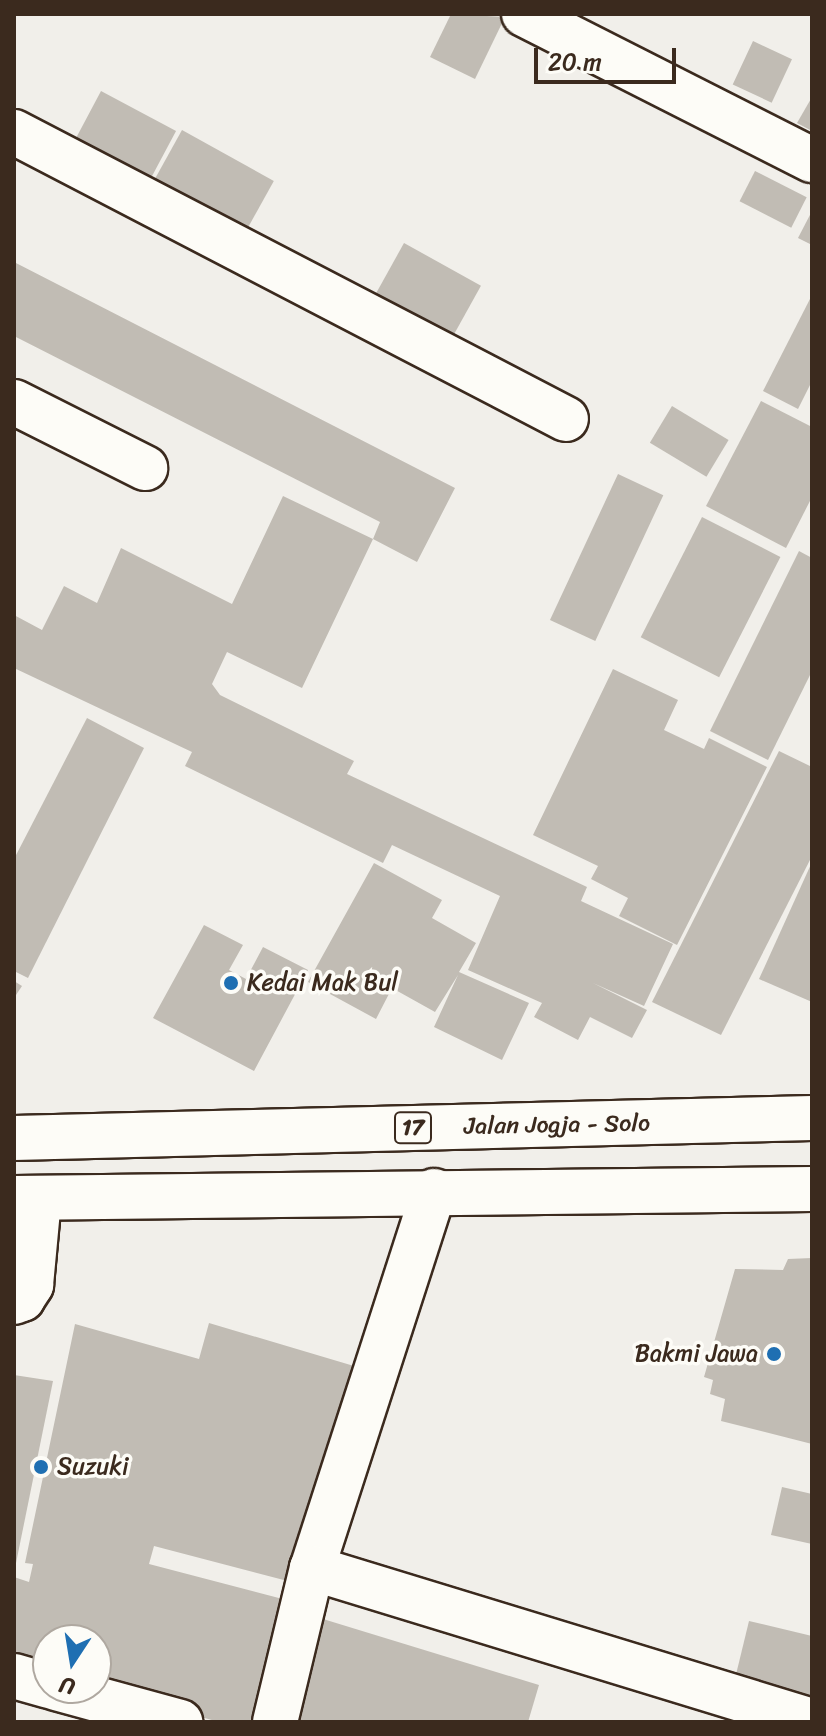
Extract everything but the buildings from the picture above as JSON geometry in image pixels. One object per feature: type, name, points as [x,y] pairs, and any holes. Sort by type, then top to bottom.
[{"type":"main road","points":[[524,14],[812,160]]},
{"type":"main road","points":[[14,132],[566,419]]},
{"type":"main road","points":[[14,402],[145,468]]},
{"type":"main road","name":"Jalan Jogja - Solo","points":[[14,1138],[812,1118]]},
{"type":"main road","points":[[14,1302],[22,1299],[31,1285],[26,1198],[812,1189]]},
{"type":"main road","points":[[275,1722],[312,1568],[434,1191]]},
{"type":"main road","points":[[312,1568],[812,1721]]},
{"type":"main road","points":[[112,1703],[180,1722]]},
{"type":"place","name":"Kedai Mak Bul","points":[[231,983]]},
{"type":"place","name":"Bakmi Jawa","points":[[774,1354]]},
{"type":"place","name":"Suzuki","points":[[41,1467]]}]
